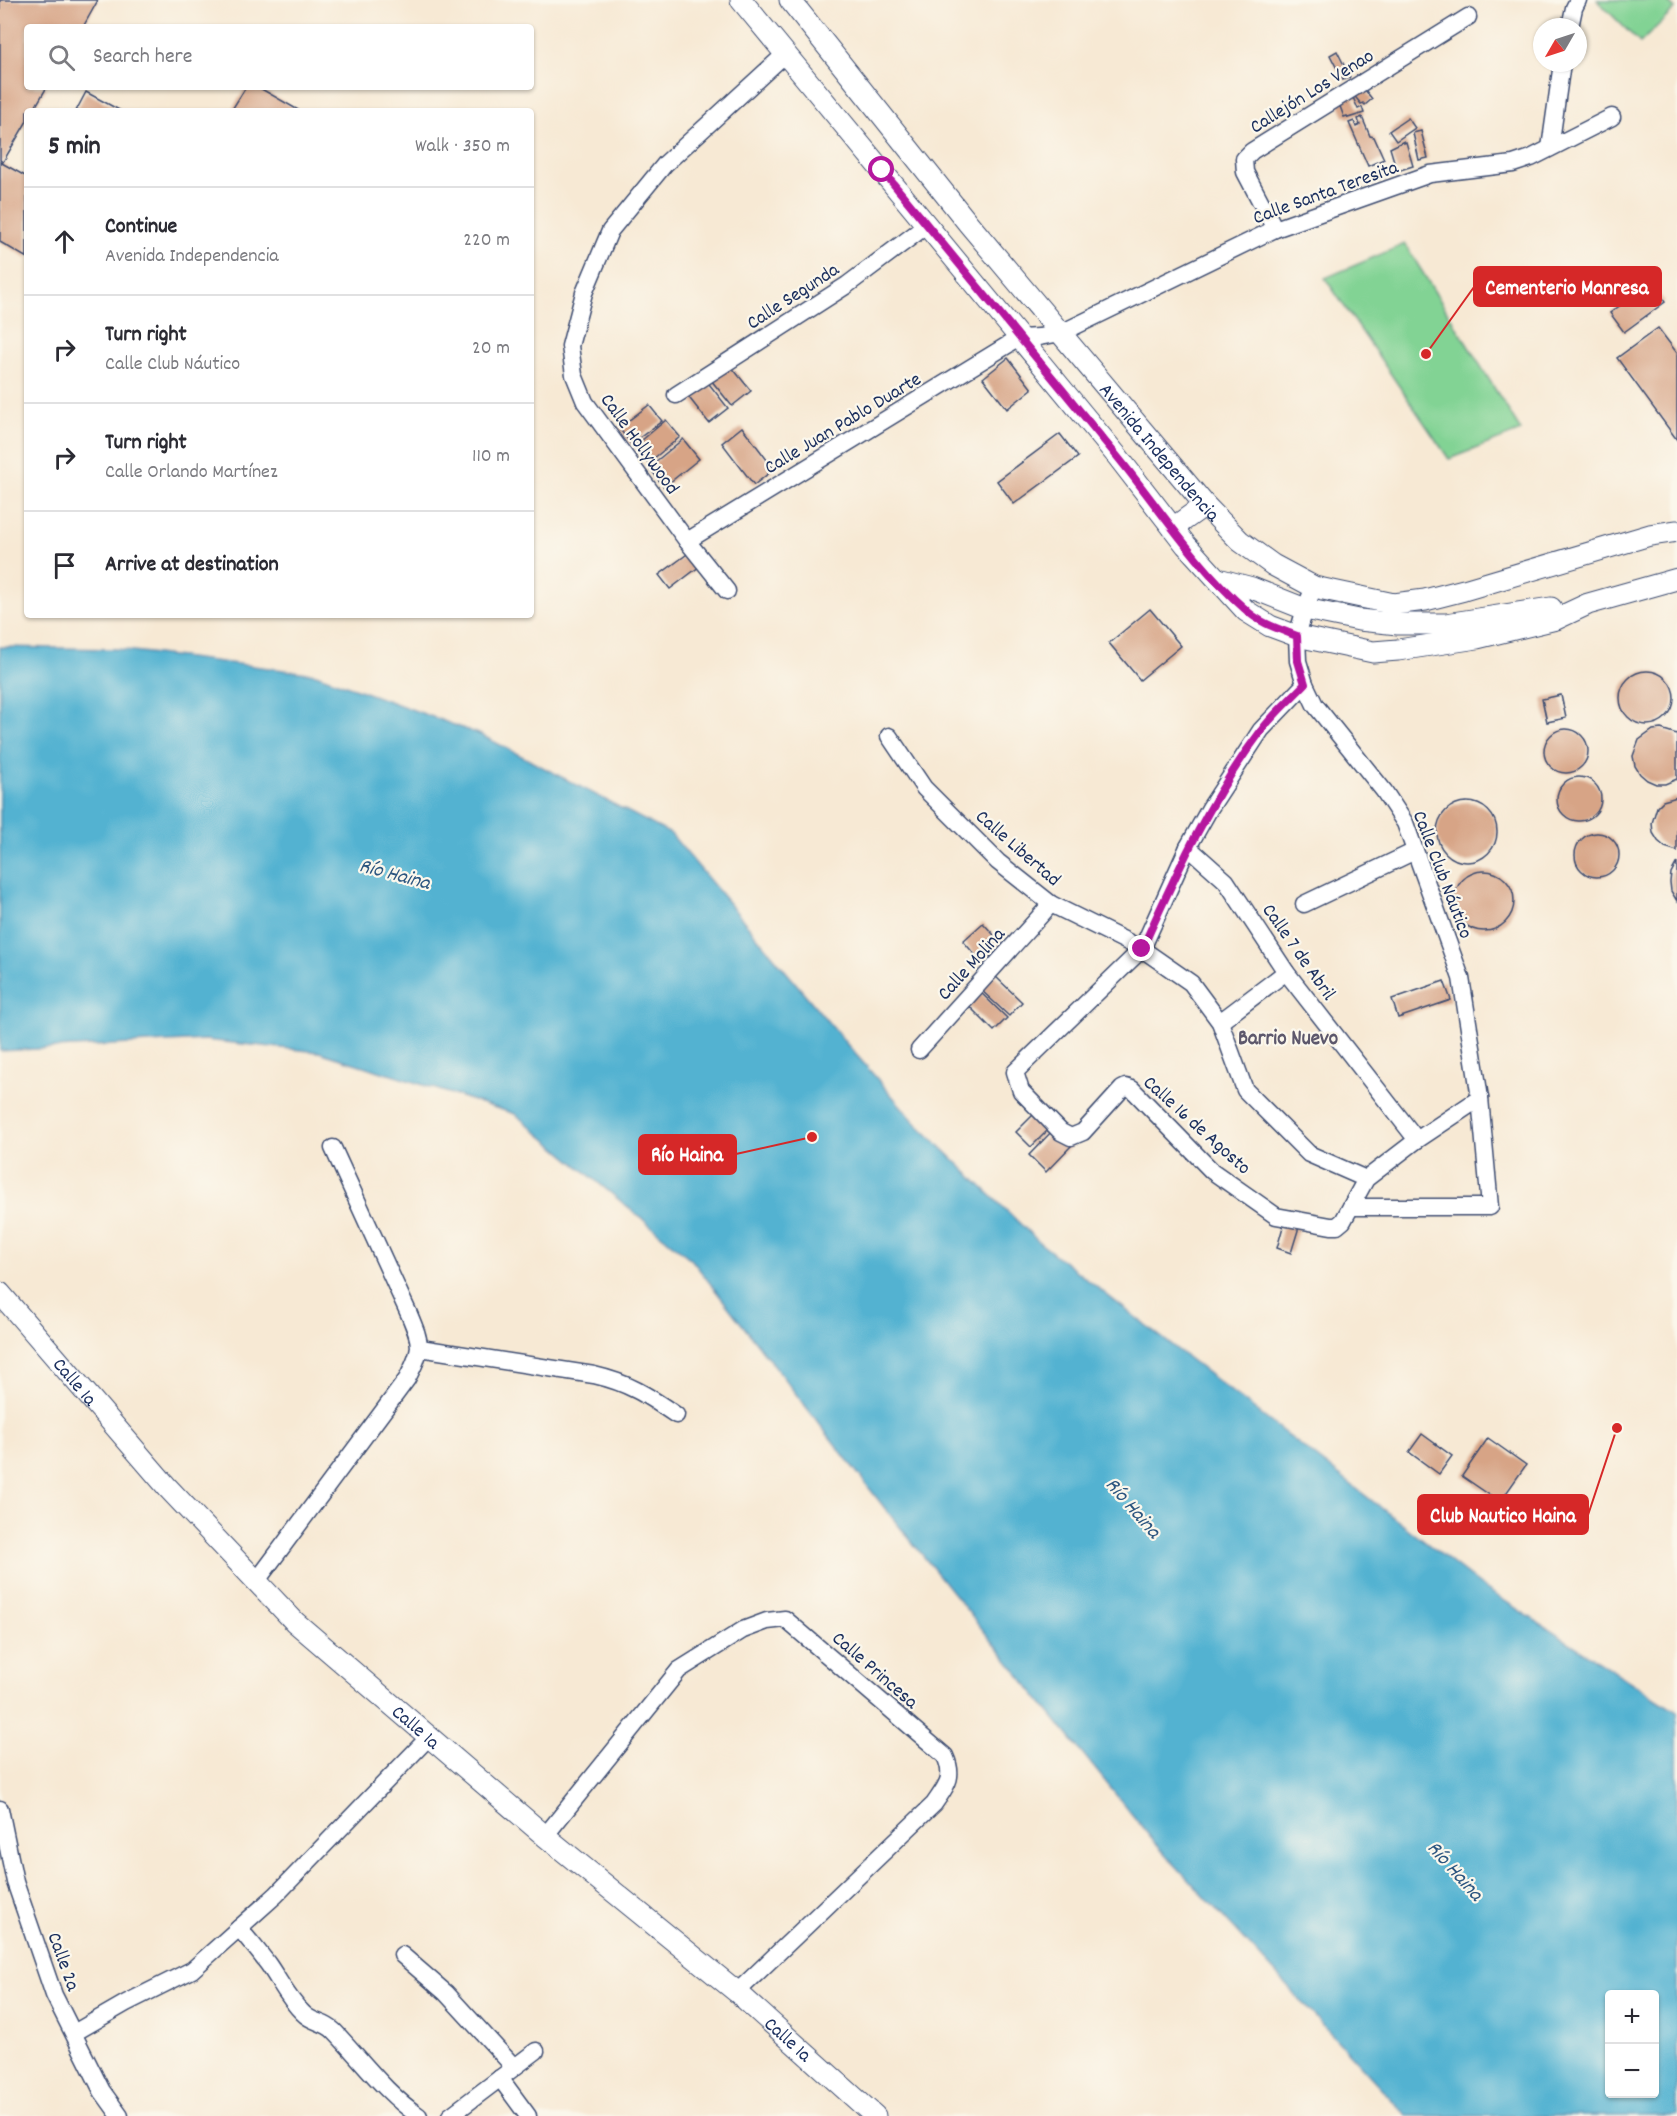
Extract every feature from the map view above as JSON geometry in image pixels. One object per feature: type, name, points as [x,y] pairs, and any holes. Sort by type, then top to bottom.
[{"type":"street","name":"Avenida Independencia","points":[[741,0],[1215,578],[1246,610],[1270,626],[1297,636],[1373,652],[1432,646],[1478,638],[1556,619],[1588,604],[1677,579]]},
{"type":"street","name":"Avenida Independencia","points":[[790,0],[968,223],[1205,505],[1240,541],[1273,564],[1314,587],[1394,604],[1425,600],[1464,590],[1650,535],[1677,531]]},
{"type":"street","points":[[1572,18],[1578,0]]},
{"type":"street","name":"Callejón Los Venao","points":[[1275,229],[1245,172],[1244,159],[1252,151],[1468,17]]},
{"type":"street","name":"Calle Hollywood","points":[[727,591],[687,541],[585,402],[574,375],[570,346],[584,293],[610,231],[665,164],[784,55]]},
{"type":"street","points":[[1550,148],[1561,72]]},
{"type":"street","name":"Calle Santa Teresita","points":[[1019,339],[1039,338],[1061,333],[1275,229],[1430,174],[1513,164],[1612,117]]},
{"type":"street","name":"Calle Segunda","points":[[676,395],[847,285],[927,225]]},
{"type":"street","name":"Calle Juan Pablo Duarte","points":[[687,541],[1019,339]]},
{"type":"street","points":[[1173,528],[1205,505]]},
{"type":"street","name":"Avenida Independencia","points":[[1215,578],[1252,588],[1305,609],[1359,620],[1420,626],[1588,604]]},
{"type":"street","points":[[1297,636],[1314,587]]},
{"type":"street","name":"Calle Club Náutico","points":[[1297,636],[1298,661],[1315,705],[1406,823],[1461,978],[1480,1098],[1490,1207],[1351,1207]]},
{"type":"street","points":[[1142,949],[1188,847],[1210,808],[1261,730],[1305,684]]},
{"type":"street","name":"Calle Libertad","points":[[889,736],[924,788],[998,862],[1051,904],[1142,949],[1191,983],[1220,1022],[1245,1090],[1309,1154],[1366,1179]]},
{"type":"street","name":"Calle 7 de Abril","points":[[1188,847],[1226,881],[1286,972],[1417,1140]]},
{"type":"street","points":[[1304,904],[1415,851]]},
{"type":"street","name":"Calle Molina","points":[[920,1050],[1051,904]]},
{"type":"street","name":"Calle 16 de Agosto","points":[[1142,949],[1016,1072],[1021,1091],[1061,1132],[1071,1137],[1083,1132],[1122,1089],[1126,1087],[1132,1089],[1212,1170],[1276,1216],[1337,1226],[1343,1221],[1351,1207]]},
{"type":"street","points":[[1220,1022],[1286,972]]},
{"type":"street","points":[[1351,1207],[1366,1179],[1417,1140],[1480,1098]]},
{"type":"street","points":[[256,1582],[407,1378],[418,1358],[420,1348],[409,1314],[333,1148]]},
{"type":"street","name":"Calle 1a","points":[[0,1293],[168,1488],[295,1622],[545,1836],[737,1992],[875,2116]]},
{"type":"street","points":[[420,1348],[594,1375],[618,1381],[641,1391],[676,1415]]},
{"type":"street","name":"Calle Princesa","points":[[545,1836],[679,1670],[742,1630],[767,1621],[785,1619],[945,1756],[950,1767],[949,1782],[934,1804],[737,1992]]},
{"type":"street","points":[[74,2033],[192,1970],[276,1895],[429,1737]]},
{"type":"street","name":"Calle 2a","points":[[0,1809],[15,1882],[54,1995],[102,2091],[120,2116]]},
{"type":"street","points":[[239,1928],[305,2016],[312,2020],[322,2021],[332,2029],[374,2077],[419,2116]]},
{"type":"street","points":[[402,1955],[446,1993],[514,2067]]},
{"type":"street","points":[[450,2116],[536,2051]]},
{"type":"street","points":[[500,2078],[528,2116]]},
{"type":"green space","points":[[1597,0],[1666,0],[1675,9],[1640,43]]},
{"type":"green space","points":[[1405,244],[1521,431],[1449,459],[1325,278]]},
{"type":"water","points":[[0,647],[117,649],[316,674],[481,735],[671,834],[914,1121],[1040,1243],[1483,1587],[1677,1712],[1677,2116],[1407,2116],[1155,1843],[887,1511],[692,1260],[515,1114],[319,1052],[205,1040],[0,1051]]},
{"type":"building","points":[[0,0],[98,0],[85,24],[24,24],[24,90],[45,90],[35,108],[24,108],[24,126],[3,162],[0,160]]},
{"type":"building","points":[[1337,51],[1350,77],[1343,80],[1330,55]]},
{"type":"building","points":[[1362,86],[1372,99],[1365,105],[1361,104],[1352,93]]},
{"type":"building","points":[[244,90],[263,90],[295,108],[233,108]]},
{"type":"building","points":[[86,92],[115,108],[78,108]]},
{"type":"building","points":[[1352,95],[1358,109],[1362,107],[1364,113],[1344,117],[1338,101]]},
{"type":"building","points":[[1362,117],[1384,159],[1368,166],[1349,123],[1354,121],[1356,127],[1360,125],[1358,119]]},
{"type":"building","points":[[1408,118],[1415,128],[1396,141],[1389,131]]},
{"type":"building","points":[[1421,131],[1428,158],[1419,160],[1413,133]]},
{"type":"building","points":[[1404,141],[1413,166],[1397,171],[1390,148]]},
{"type":"building","points":[[0,162],[24,175],[24,256],[0,242]]},
{"type":"building","points":[[1651,283],[1665,302],[1624,332],[1610,313]]},
{"type":"building","points":[[1658,328],[1677,353],[1677,440],[1617,358]]},
{"type":"building","points":[[1008,358],[1032,389],[1007,409],[983,378]]},
{"type":"building","points":[[730,365],[751,391],[732,406],[711,380]]},
{"type":"building","points":[[706,380],[728,408],[709,423],[687,395]]},
{"type":"building","points":[[649,405],[662,421],[631,444],[619,428]]},
{"type":"building","points":[[666,420],[680,437],[648,463],[635,446]]},
{"type":"building","points":[[742,427],[774,469],[754,485],[722,443]]},
{"type":"building","points":[[1060,434],[1078,457],[1014,504],[997,481]]},
{"type":"building","points":[[683,439],[699,459],[664,487],[649,467]]},
{"type":"building","points":[[690,552],[700,566],[670,589],[659,575]]},
{"type":"building","points":[[1150,609],[1181,646],[1140,680],[1109,643]]},
{"type":"building","points":[[1642,671],[1652,671],[1662,675],[1670,683],[1674,698],[1670,713],[1662,721],[1652,725],[1642,725],[1632,721],[1624,713],[1620,703],[1620,693],[1624,683],[1632,675]]},
{"type":"building","points":[[1561,695],[1566,718],[1547,722],[1542,699]]},
{"type":"building","points":[[1566,729],[1582,735],[1588,751],[1582,767],[1566,773],[1550,767],[1544,751],[1550,735]]},
{"type":"building","points":[[1661,729],[1677,734],[1677,779],[1665,784],[1656,784],[1640,774],[1633,756],[1639,740],[1653,730]]},
{"type":"building","points":[[1579,777],[1595,783],[1601,799],[1595,815],[1579,821],[1563,815],[1557,799],[1563,783]]},
{"type":"building","points":[[1677,797],[1677,851],[1665,847],[1658,841],[1653,833],[1652,823],[1657,807],[1663,801]]},
{"type":"building","points":[[1467,802],[1484,807],[1492,815],[1497,832],[1492,849],[1484,857],[1467,862],[1450,857],[1442,849],[1437,832],[1442,815],[1450,807]]},
{"type":"building","points":[[1597,833],[1613,839],[1619,855],[1613,871],[1597,877],[1581,871],[1575,855],[1581,839]]},
{"type":"building","points":[[1677,862],[1677,901],[1671,891],[1670,882],[1671,873]]},
{"type":"building","points":[[1484,871],[1501,876],[1509,884],[1514,901],[1509,918],[1501,926],[1484,931],[1467,926],[1459,918],[1454,901],[1459,884],[1467,876]]},
{"type":"building","points":[[983,923],[1003,945],[982,963],[963,941]]},
{"type":"building","points":[[994,975],[1022,1002],[1009,1016],[980,989]]},
{"type":"building","points":[[1444,981],[1451,1000],[1398,1018],[1392,999]]},
{"type":"building","points":[[978,990],[1007,1018],[994,1031],[966,1003]]},
{"type":"building","points":[[1037,1111],[1052,1126],[1031,1147],[1016,1132]]},
{"type":"building","points":[[1055,1128],[1072,1145],[1046,1172],[1029,1155]]},
{"type":"building","points":[[1284,1223],[1299,1227],[1291,1253],[1277,1248]]},
{"type":"building","points":[[1422,1434],[1452,1456],[1439,1474],[1409,1452]]},
{"type":"building","points":[[1488,1438],[1526,1465],[1500,1502],[1462,1476]]},
{"type":"place","name":"Cementerio Manresa","points":[[1426,354]]},
{"type":"place","name":"Río Haina","points":[[812,1137]]},
{"type":"place","name":"Club Nautico Haina","points":[[1617,1428]]},
{"type":"district","name":"Barrio Nuevo","points":[[1288,1037]]},
{"type":"route","points":[[882,170],[1215,578],[1246,610],[1270,626],[1297,636],[1298,661],[1305,684],[1261,730],[1210,808],[1188,847],[1142,949]]}]
